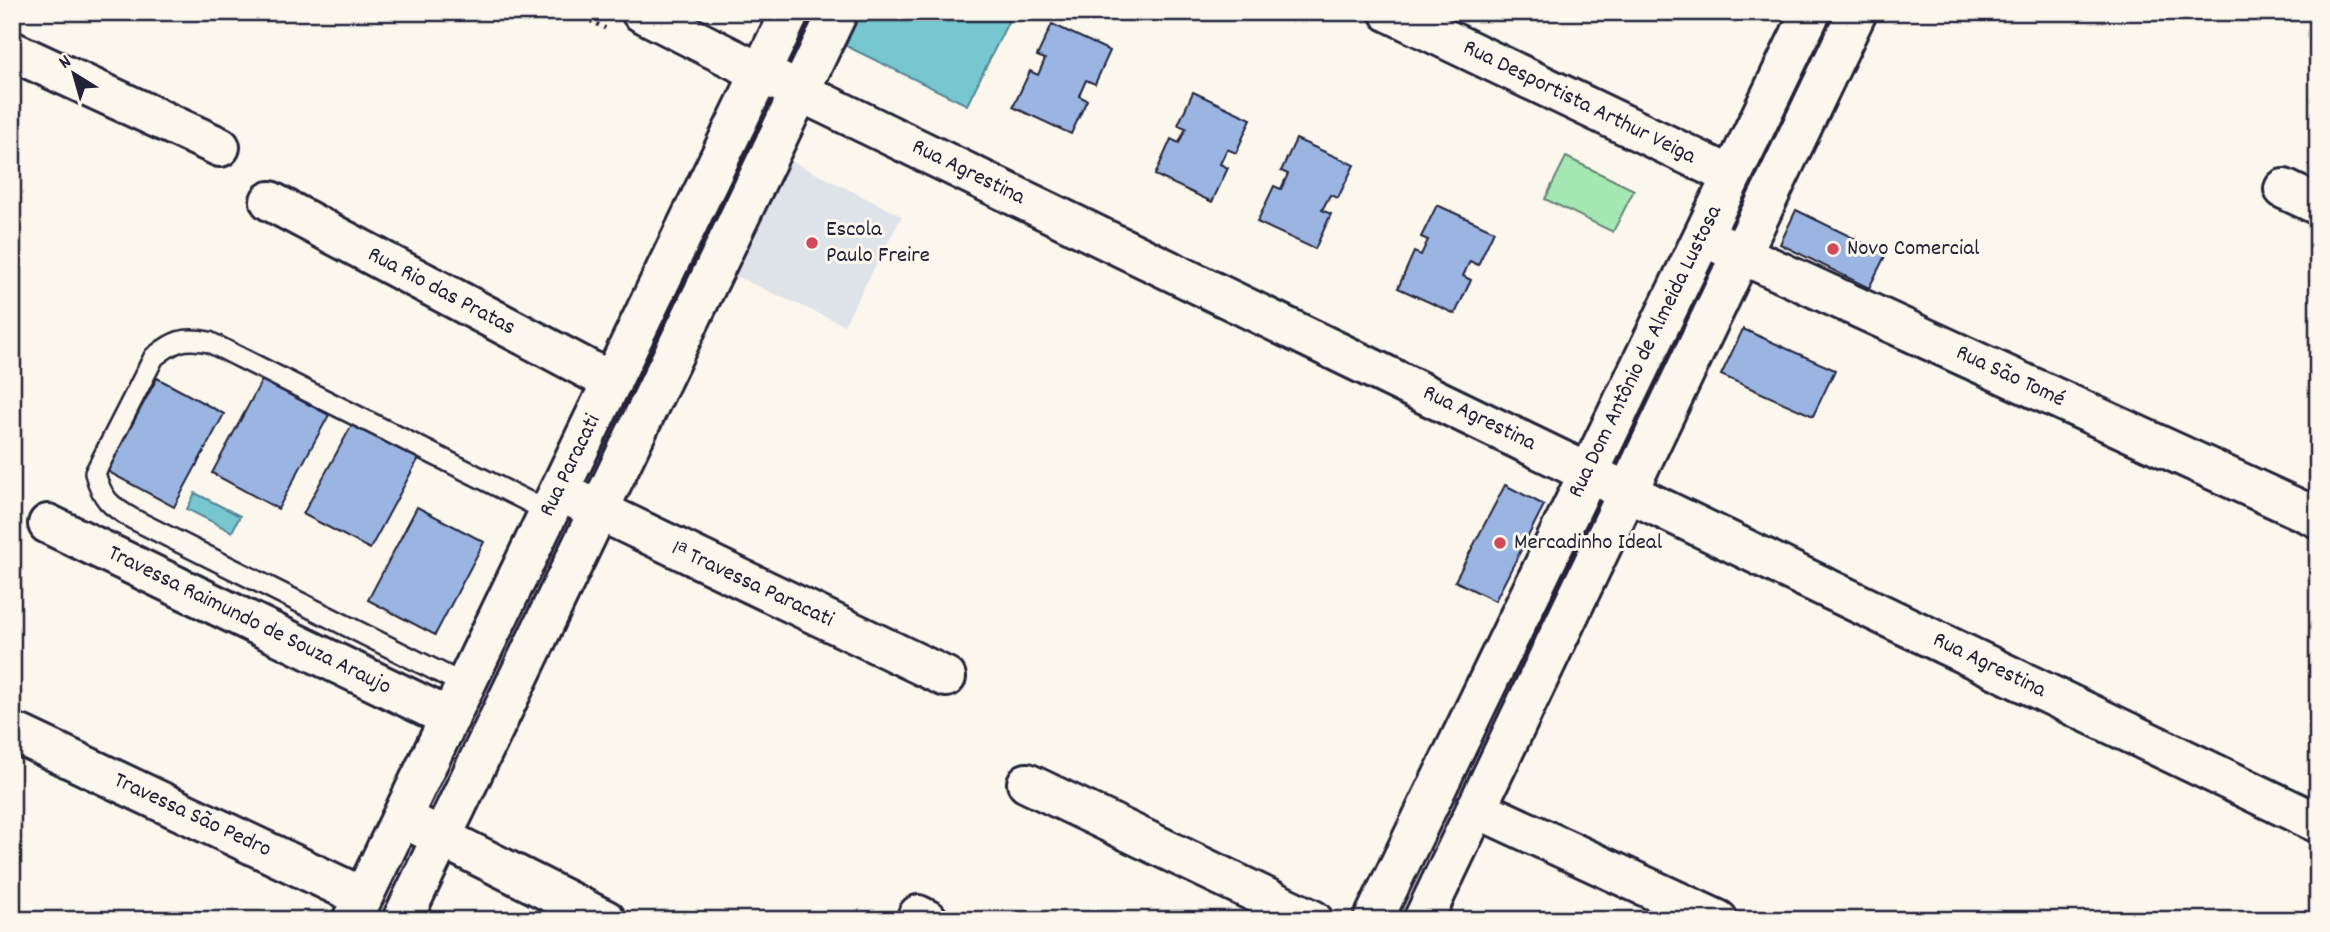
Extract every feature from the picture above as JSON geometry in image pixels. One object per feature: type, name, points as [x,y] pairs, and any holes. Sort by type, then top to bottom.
[{"type":"street","name":"Rua Agrestina","points":[[641,12],[799,92],[2318,823]]},
{"type":"street","name":"Rua Paracati","points":[[358,908],[790,12]]},
{"type":"street","name":"Rua Paracati","points":[[402,920],[838,12]]},
{"type":"street","name":"Rua Desportista Arthur Veiga","points":[[1389,12],[1732,176]]},
{"type":"street","name":"Rua Dom Antônio de Almeida Lustosa","points":[[1373,920],[1811,12]]},
{"type":"street","name":"Rua Dom Antônio de Almeida Lustosa","points":[[1423,920],[1857,12]]},
{"type":"street","points":[[12,51],[220,147]]},
{"type":"street","name":"Rua Rio das Pratas","points":[[270,201],[612,382]]},
{"type":"street","name":"Rua São Tomé","points":[[1702,237],[2318,518]]},
{"type":"street","name":"1ᵃ Travessa Paracati","points":[[554,501],[598,511],[946,677]]},
{"type":"street","name":"Travessa Raimundo de Souza Araujo","points":[[48,524],[458,702]]},
{"type":"street","name":"Travessa São Pedro","points":[[20,735],[358,908]]},
{"type":"street","points":[[1027,783],[1313,920]]},
{"type":"street","points":[[1476,808],[1718,920]]},
{"type":"street","points":[[402,818],[606,920]]},
{"type":"lane","points":[[458,702],[112,507],[100,491],[95,472],[154,357],[171,344],[191,339],[209,342],[554,501]]},
{"type":"shaded area","name":"Escola Paulo Freire","points":[[781,156],[902,216],[844,325],[722,270]]},
{"type":"green space","points":[[1566,157],[1634,190],[1613,232],[1545,199]]},
{"type":"water","points":[[850,12],[1013,12],[967,105],[836,41]]},
{"type":"water","points":[[195,493],[240,516],[232,532],[187,509]]},
{"type":"building","points":[[1052,24],[1110,51],[1095,84],[1086,80],[1079,96],[1087,100],[1071,134],[1013,107],[1030,71],[1038,75],[1045,59],[1037,56]]},
{"type":"building","points":[[1193,92],[1251,119],[1236,153],[1227,149],[1220,164],[1228,168],[1212,202],[1155,175],[1171,139],[1179,143],[1186,128],[1178,125]]},
{"type":"building","points":[[1296,139],[1354,165],[1338,198],[1330,195],[1322,210],[1331,214],[1315,249],[1257,222],[1274,186],[1281,189],[1288,174],[1281,171]]},
{"type":"building","points":[[1437,205],[1494,231],[1478,265],[1470,261],[1463,276],[1471,280],[1455,314],[1398,288],[1414,252],[1421,255],[1428,240],[1421,237]]},
{"type":"building","name":"Novo Comercial","points":[[1796,210],[1886,254],[1869,288],[1780,244]]},
{"type":"building","points":[[1743,329],[1835,370],[1813,416],[1721,375]]},
{"type":"building","points":[[157,378],[224,414],[174,507],[107,471]]},
{"type":"building","points":[[262,380],[329,415],[278,509],[212,473]]},
{"type":"building","points":[[354,421],[420,456],[370,549],[303,514]]},
{"type":"building","name":"Mercadinho Ideal","points":[[1505,485],[1544,505],[1495,601],[1455,581]]},
{"type":"building","points":[[417,507],[484,542],[435,635],[368,600]]},
{"type":"place","name":"Escola Paulo Freire","points":[[812,243]]},
{"type":"place","name":"Novo Comercial","points":[[1833,249]]},
{"type":"place","name":"Mercadinho Ideal","points":[[1500,543]]}]
